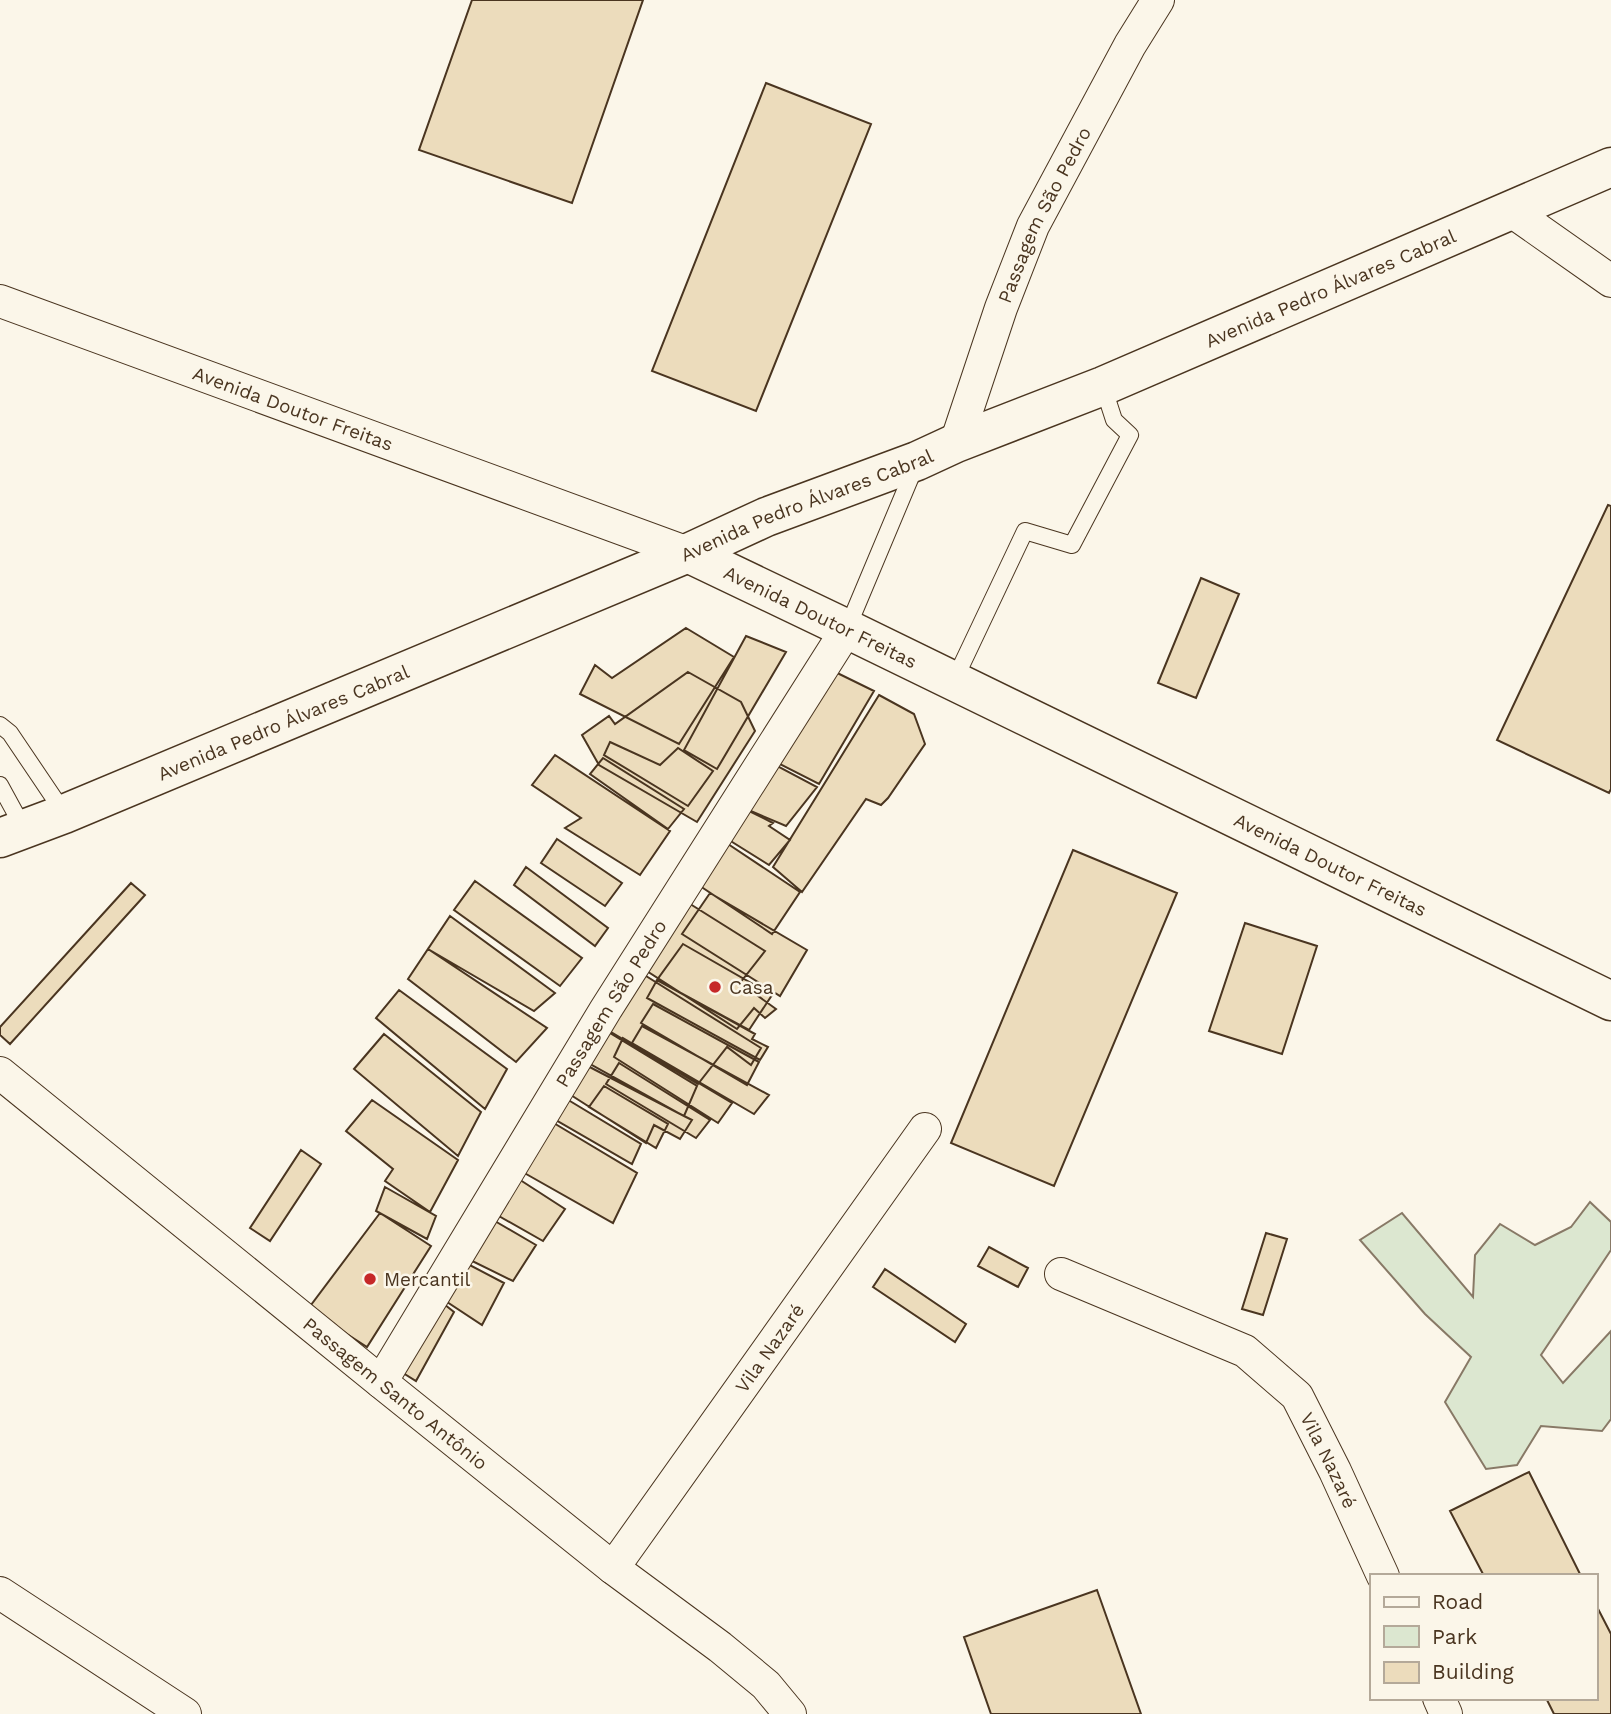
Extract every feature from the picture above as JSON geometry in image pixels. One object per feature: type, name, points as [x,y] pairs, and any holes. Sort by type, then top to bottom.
[{"type":"main road","name":"Avenida Pedro Álvares Cabral","points":[[12,833],[64,814],[688,553],[766,517],[917,461],[956,443],[1103,386],[1611,167]]},
{"type":"main road","name":"Avenida Doutor Freitas","points":[[688,553],[1611,1001]]},
{"type":"street","name":"Passagem São Pedro","points":[[956,443],[1000,308],[1033,226],[1130,45],[1158,0]]},
{"type":"street","points":[[1510,210],[1611,281]]},
{"type":"street","name":"Avenida Doutor Freitas","points":[[0,301],[688,553]]},
{"type":"street","name":"Passagem São Pedro","points":[[381,1382],[606,1009],[847,629]]},
{"type":"street","name":"Passagem Santo Antônio","points":[[0,1073],[613,1568],[720,1647],[766,1685],[790,1714]]},
{"type":"street","name":"Vila Nazaré","points":[[613,1568],[925,1129]]},
{"type":"street","name":"Vila Nazaré","points":[[1061,1274],[1245,1351],[1297,1396],[1382,1574]]},
{"type":"street","points":[[0,1593],[185,1714]]},
{"type":"lane","points":[[954,681],[1025,531],[1072,545],[1130,435],[1114,420],[1103,386]]},
{"type":"lane","points":[[847,629],[917,461]]},
{"type":"lane","points":[[0,725],[10,733],[64,814]]},
{"type":"lane","points":[[0,785],[12,833]]},
{"type":"green space","points":[[1590,1202],[1611,1222],[1611,1250],[1541,1355],[1563,1383],[1611,1331],[1611,1419],[1602,1431],[1541,1426],[1517,1465],[1486,1469],[1445,1402],[1471,1357],[1425,1314],[1360,1240],[1402,1213],[1473,1297],[1475,1255],[1500,1224],[1535,1245],[1571,1227]]},
{"type":"building","points":[[472,0],[643,0],[572,203],[419,150]]},
{"type":"building","points":[[766,83],[871,124],[756,411],[652,371]]},
{"type":"building","points":[[1608,505],[1611,506],[1609,793],[1497,740]]},
{"type":"building","points":[[1201,578],[1239,594],[1196,698],[1158,683]]},
{"type":"building","points":[[686,628],[734,657],[679,744],[580,694],[595,665],[612,678]]},
{"type":"building","points":[[746,636],[786,652],[717,769],[684,750]]},
{"type":"building","points":[[823,666],[874,691],[819,784],[772,760]]},
{"type":"building","points":[[688,672],[741,702],[755,731],[697,822],[599,765],[582,735],[609,716],[615,724]]},
{"type":"building","points":[[879,695],[914,714],[925,744],[881,805],[866,799],[802,892],[773,867]]},
{"type":"building","points":[[610,742],[660,765],[678,748],[713,771],[688,806],[604,755]]},
{"type":"building","points":[[555,755],[670,831],[640,875],[565,828],[581,818],[532,785]]},
{"type":"building","points":[[603,758],[684,809],[668,829],[590,774]]},
{"type":"building","points":[[764,759],[817,787],[786,826],[739,806]]},
{"type":"building","points":[[739,806],[773,823],[769,826],[790,840],[769,865],[721,835]]},
{"type":"building","points":[[557,839],[622,883],[605,906],[541,863]]},
{"type":"building","points":[[725,842],[800,892],[772,934],[697,884]]},
{"type":"building","points":[[1073,850],[1177,893],[1054,1186],[951,1143]]},
{"type":"building","points":[[526,867],[608,928],[595,946],[514,885]]},
{"type":"building","points":[[475,881],[582,958],[560,986],[454,910]]},
{"type":"building","points":[[131,883],[145,895],[10,1044],[0,1035],[0,1027]]},
{"type":"building","points":[[710,893],[807,950],[780,996],[682,934]]},
{"type":"building","points":[[687,902],[765,951],[740,983],[776,1009],[765,1018],[754,1008],[737,1029],[639,966]]},
{"type":"building","points":[[450,916],[555,993],[534,1011],[428,949]]},
{"type":"building","points":[[1245,923],[1317,946],[1282,1054],[1209,1031]]},
{"type":"building","name":"Casa","points":[[683,944],[772,995],[749,1030],[657,980]]},
{"type":"building","points":[[428,949],[547,1028],[516,1062],[408,979]]},
{"type":"building","points":[[638,971],[761,1048],[751,1065],[727,1047],[698,1084],[601,1026]]},
{"type":"building","points":[[657,980],[755,1034],[752,1039],[768,1047],[760,1060],[647,998]]},
{"type":"building","points":[[399,990],[507,1069],[485,1109],[376,1018]]},
{"type":"building","points":[[653,1004],[759,1062],[747,1085],[641,1023]]},
{"type":"building","points":[[642,1026],[769,1095],[754,1114],[632,1043]]},
{"type":"building","points":[[600,1027],[697,1086],[684,1116],[583,1060]]},
{"type":"building","points":[[384,1034],[481,1112],[458,1156],[354,1069]]},
{"type":"building","points":[[623,1038],[732,1103],[718,1123],[614,1057]]},
{"type":"building","points":[[580,1062],[692,1120],[680,1139],[654,1125],[646,1143],[563,1090]]},
{"type":"building","points":[[619,1063],[710,1120],[696,1138],[606,1084]]},
{"type":"building","points":[[604,1086],[668,1124],[656,1148],[589,1107]]},
{"type":"building","points":[[560,1095],[641,1144],[632,1164],[549,1116]]},
{"type":"building","points":[[372,1100],[458,1160],[430,1212],[385,1181],[393,1169],[346,1131]]},
{"type":"building","points":[[542,1116],[637,1173],[613,1223],[512,1166]]},
{"type":"building","points":[[301,1150],[321,1164],[270,1241],[250,1228]]},
{"type":"building","points":[[514,1176],[565,1209],[543,1241],[490,1211]]},
{"type":"building","points":[[385,1187],[436,1216],[427,1239],[376,1211]]},
{"type":"building","name":"Mercantil","points":[[380,1213],[431,1246],[367,1347],[325,1320],[305,1313]]},
{"type":"building","points":[[488,1217],[536,1245],[513,1281],[464,1257]]},
{"type":"building","points":[[1266,1233],[1287,1239],[1263,1315],[1242,1309]]},
{"type":"building","points":[[989,1247],[1028,1268],[1018,1287],[978,1266]]},
{"type":"building","points":[[462,1261],[504,1283],[482,1325],[438,1296]]},
{"type":"building","points":[[885,1269],[966,1324],[955,1342],[873,1287]]},
{"type":"building","points":[[435,1297],[454,1312],[416,1381],[395,1368]]},
{"type":"building","points":[[1529,1472],[1580,1574],[1483,1574],[1450,1511]]},
{"type":"building","points":[[1097,1590],[1141,1714],[991,1714],[964,1637]]},
{"type":"building","points":[[1597,1607],[1611,1634],[1611,1714],[1554,1714],[1547,1700],[1597,1700]]},
{"type":"place","name":"Casa","points":[[715,987]]},
{"type":"place","name":"Mercantil","points":[[370,1279]]}]
